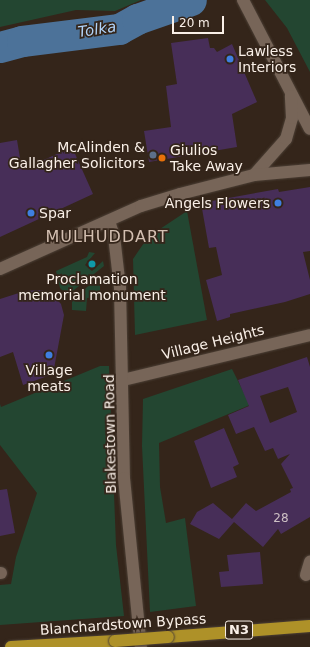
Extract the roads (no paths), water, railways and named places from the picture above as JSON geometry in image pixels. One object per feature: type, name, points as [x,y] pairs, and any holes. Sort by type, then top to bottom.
[{"type":"highway","name":"Blanchardstown Bypass","points":[[11,647],[115,641],[310,626]]},
{"type":"street","points":[[244,2],[310,129]]},
{"type":"street","points":[[290,91],[310,109]]},
{"type":"street","points":[[254,175],[286,139],[292,118],[290,91]]},
{"type":"street","points":[[0,269],[109,222],[141,206],[254,175],[310,170]]},
{"type":"street","name":"Blakestown Road","points":[[109,222],[114,236],[120,288],[124,478],[141,647]]},
{"type":"street","name":"Village Heights","points":[[123,380],[310,335]]},
{"type":"street","points":[[306,575],[310,562]]},
{"type":"waterway","name":"Tolka","points":[[0,47],[22,41],[119,29],[137,19],[191,0]]},
{"type":"place","name":"Lawless Interiors","points":[[230,59]]},
{"type":"place","name":"McAlinden & Gallagher Solicitors","points":[[153,155]]},
{"type":"place","name":"Giulios Take Away","points":[[162,158]]},
{"type":"place","name":"Angels Flowers","points":[[278,203]]},
{"type":"place","name":"Spar","points":[[31,213]]},
{"type":"place","name":"Proclamation memorial monument","points":[[92,264]]},
{"type":"place","name":"Village meats","points":[[49,355]]},
{"type":"district","name":"MULHUDDART","points":[[107,237]]}]
